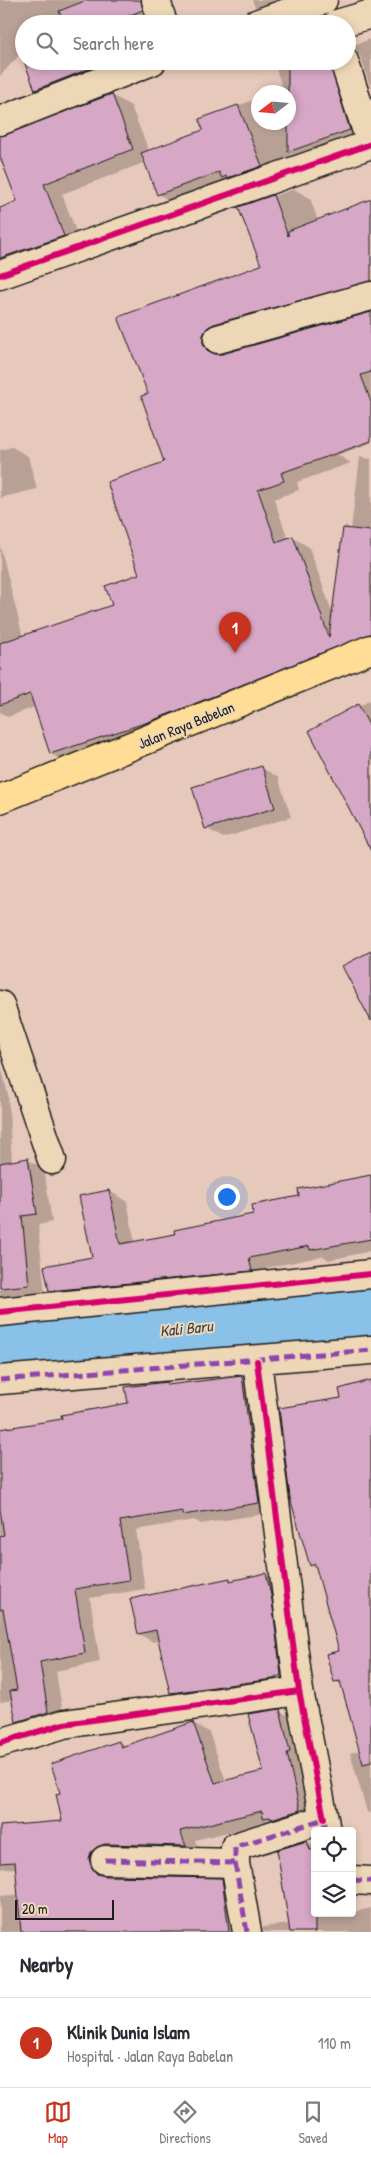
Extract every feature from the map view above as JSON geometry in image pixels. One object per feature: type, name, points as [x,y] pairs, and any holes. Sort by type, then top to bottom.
[{"type":"main road","name":"Jalan Raya Babelan","points":[[0,798],[371,650]]},
{"type":"street","points":[[156,0],[160,15]]},
{"type":"street","points":[[282,15],[324,0],[329,15]]},
{"type":"street","points":[[356,18],[371,14]]},
{"type":"street","points":[[0,121],[129,70]]},
{"type":"street","points":[[0,275],[371,144],[347,70]]},
{"type":"street","points":[[218,339],[371,296]]},
{"type":"street","points":[[0,1004],[52,1160]]},
{"type":"street","points":[[0,1312],[371,1274]]},
{"type":"street","points":[[0,1380],[257,1361],[371,1350]]},
{"type":"street","points":[[247,1932],[235,1863],[235,1847],[325,1825],[299,1691],[257,1361]]},
{"type":"street","points":[[0,1743],[64,1724],[299,1691]]},
{"type":"street","points":[[105,1860],[235,1863]]},
{"type":"street","points":[[356,1880],[371,1881]]},
{"type":"building","points":[[87,0],[141,0],[143,10],[130,15],[61,15],[59,11]]},
{"type":"building","points":[[27,70],[86,70],[35,90]]},
{"type":"building","points":[[288,70],[332,70],[350,130],[288,152],[288,130],[296,130],[296,85],[288,85]]},
{"type":"building","points":[[112,94],[133,149],[44,184],[64,236],[0,258],[0,208],[17,201],[0,157],[0,136]]},
{"type":"building","points":[[238,105],[262,166],[227,178],[226,176],[222,178],[219,172],[157,195],[141,153],[203,130],[199,119]]},
{"type":"building","points":[[273,195],[288,236],[288,231],[371,199],[371,281],[214,324],[207,328],[203,335],[203,343],[207,350],[215,354],[222,354],[371,312],[371,372],[361,375],[371,402],[371,441],[281,473],[284,481],[258,490],[276,542],[293,536],[329,637],[343,528],[371,531],[371,634],[151,721],[50,754],[30,694],[0,705],[0,643],[112,605],[105,586],[139,574],[107,482],[164,462],[141,396],[148,394],[118,317],[261,265],[238,207]]},
{"type":"building","points":[[358,704],[371,729],[371,851],[309,731]]},
{"type":"building","points":[[262,766],[275,808],[205,829],[192,787]]},
{"type":"building","points":[[371,951],[371,1021],[342,966]]},
{"type":"building","points":[[28,1158],[37,1214],[22,1216],[29,1285],[0,1288],[0,1163]]},
{"type":"building","points":[[371,1175],[371,1239],[310,1250],[309,1246],[249,1258],[252,1271],[49,1291],[44,1266],[92,1257],[79,1196],[109,1190],[120,1244],[175,1234],[174,1230],[253,1214],[252,1205],[299,1196],[298,1189]]},
{"type":"building","points":[[242,1376],[259,1503],[183,1515],[183,1511],[120,1521],[129,1580],[75,1589],[85,1653],[40,1662],[48,1712],[16,1722],[10,1691],[17,1690],[3,1609],[0,1610],[0,1536],[4,1535],[0,1509],[0,1429],[62,1419],[61,1415],[128,1403],[125,1387],[167,1382],[167,1385]]},
{"type":"building","points":[[371,1380],[371,1762],[363,1764],[340,1681],[334,1682],[326,1654],[339,1651],[315,1564],[310,1566],[290,1498],[279,1408],[341,1398],[339,1389]]},
{"type":"building","points":[[266,1573],[272,1600],[281,1675],[273,1679],[170,1693],[156,1630],[138,1634],[130,1599],[230,1578],[230,1581]]},
{"type":"building","points":[[280,1709],[290,1752],[287,1753],[300,1810],[271,1819],[270,1817],[263,1818],[262,1811],[180,1831],[186,1846],[105,1844],[91,1852],[89,1859],[92,1868],[97,1874],[105,1876],[222,1878],[229,1932],[21,1932],[15,1862],[0,1863],[0,1826],[62,1821],[56,1794],[60,1793],[51,1764],[119,1741],[121,1747],[193,1722],[215,1783],[263,1771],[248,1714]]},
{"type":"building","points":[[307,1841],[311,1850],[311,1917],[315,1917],[315,1932],[290,1932],[277,1850]]},
{"type":"waterway","name":"Kali Baru","points":[[0,1348],[371,1308]]},
{"type":"marked path","points":[[0,1380],[371,1350]]},
{"type":"marked path","points":[[247,1932],[235,1863],[235,1847],[324,1819],[325,1827]]},
{"type":"marked path","points":[[105,1860],[235,1863]]},
{"type":"marked path","points":[[356,1880],[371,1881]]},
{"type":"cycle path","points":[[0,275],[371,144]]},
{"type":"cycle path","points":[[0,1312],[371,1274]]},
{"type":"cycle path","points":[[257,1361],[299,1691],[324,1819]]},
{"type":"cycle path","points":[[0,1743],[64,1724],[299,1691]]},
{"type":"place","name":"Klinik Dunia Islam","points":[[235,653]]}]
